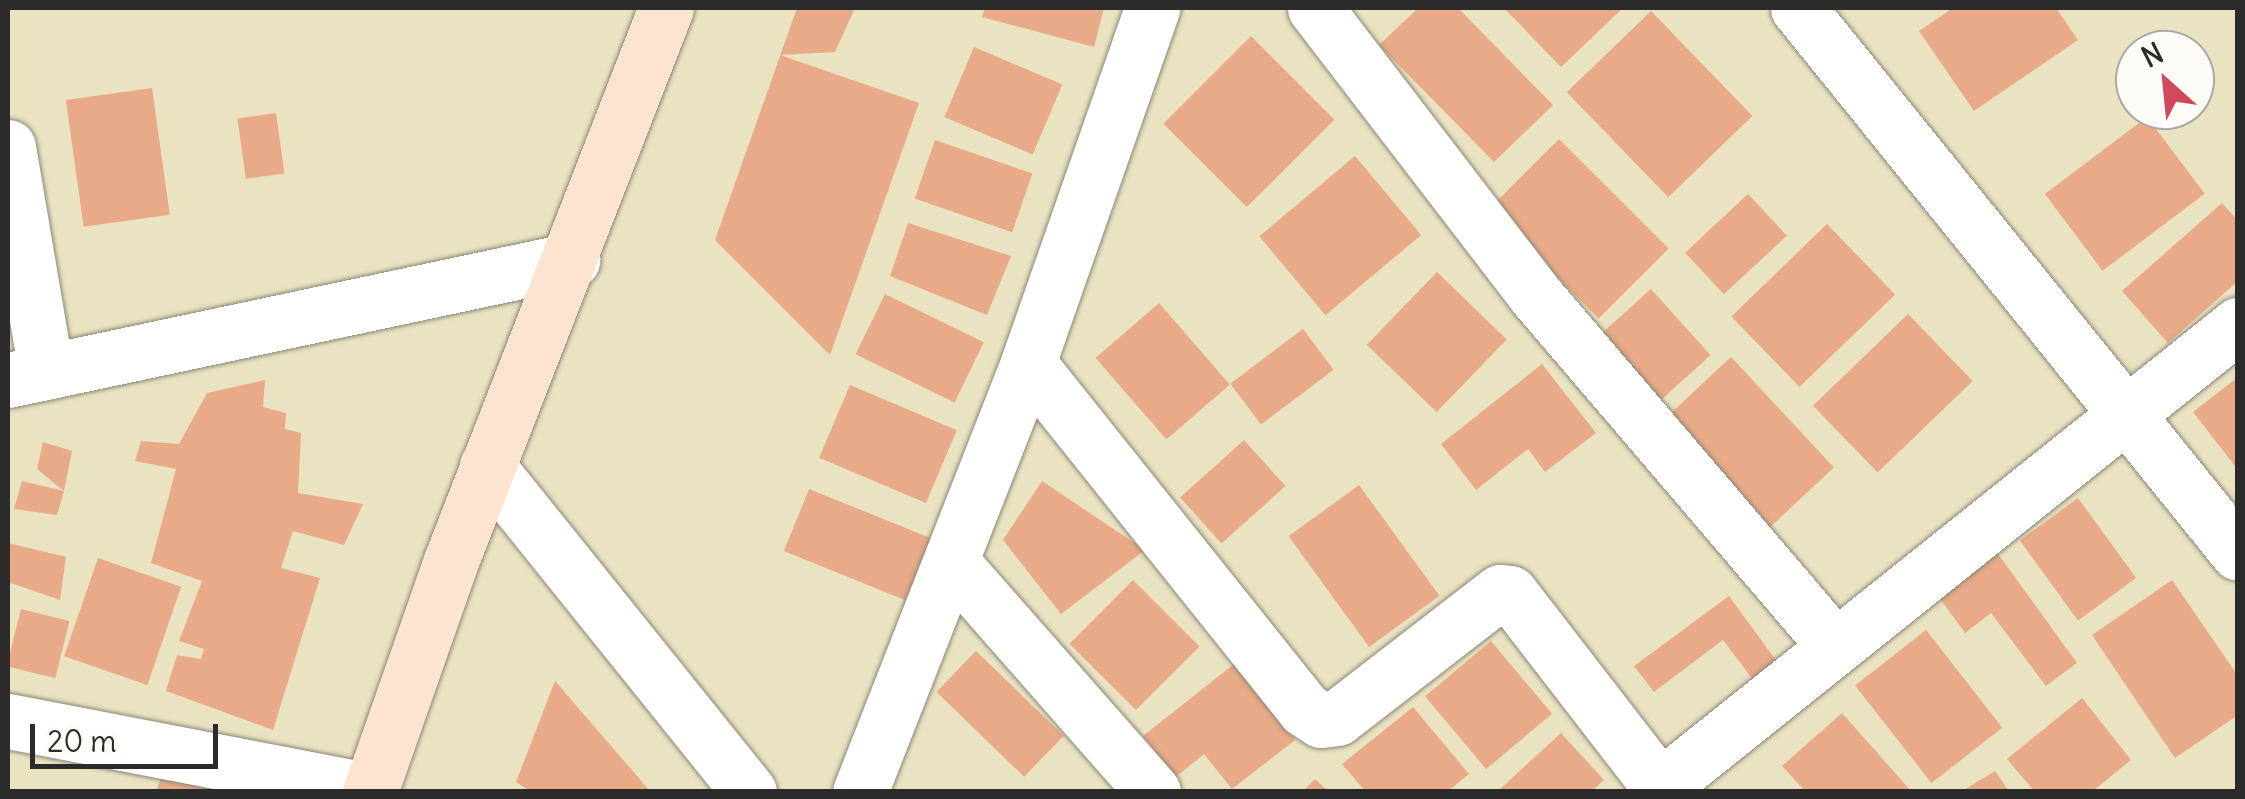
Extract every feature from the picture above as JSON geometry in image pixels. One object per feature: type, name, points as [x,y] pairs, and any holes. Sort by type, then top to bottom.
[{"type":"street","points":[[8,720],[370,791],[487,466],[572,260],[666,8]]},
{"type":"street","points":[[860,792],[953,564],[1028,363],[1152,8]]},
{"type":"street","points":[[1315,8],[1536,296],[1834,645]]},
{"type":"street","points":[[1798,8],[2238,553]]},
{"type":"street","points":[[8,147],[27,376],[572,260]]},
{"type":"street","points":[[1028,363],[1304,709],[1321,720],[1355,708],[1500,592],[1510,592],[1657,789],[2122,413],[2238,325]]},
{"type":"street","points":[[487,466],[749,792]]},
{"type":"street","points":[[953,564],[1153,792]]},
{"type":"building","points":[[797,8],[855,8],[835,52],[780,55]]},
{"type":"building","points":[[985,8],[1104,8],[1094,47],[982,17]]},
{"type":"building","points":[[1418,8],[1458,8],[1553,105],[1494,162],[1379,45]]},
{"type":"building","points":[[1504,8],[1623,8],[1561,67]]},
{"type":"building","points":[[1953,8],[2056,8],[2078,40],[1974,111],[1919,31]]},
{"type":"building","points":[[1651,11],[1752,116],[1668,197],[1567,92]]},
{"type":"building","points":[[1251,36],[1334,119],[1247,207],[1163,124]]},
{"type":"building","points":[[974,47],[1062,85],[1033,154],[944,117]]},
{"type":"building","points":[[780,55],[919,103],[830,355],[715,240]]},
{"type":"building","points":[[152,88],[170,215],[84,227],[66,100]]},
{"type":"building","points":[[276,113],[284,173],[246,179],[237,118]]},
{"type":"building","points":[[2130,130],[2157,130],[2205,194],[2103,271],[2045,194]]},
{"type":"building","points":[[1559,139],[1669,249],[1599,319],[1489,209]]},
{"type":"building","points":[[935,140],[1032,174],[1012,232],[915,199]]},
{"type":"building","points":[[1355,156],[1421,235],[1325,315],[1259,236]]},
{"type":"building","points":[[1748,194],[1787,236],[1724,294],[1685,253]]},
{"type":"building","points":[[2222,203],[2238,221],[2238,281],[2168,343],[2122,291]]},
{"type":"building","points":[[908,223],[1011,256],[987,315],[890,276]]},
{"type":"building","points":[[1827,224],[1895,294],[1799,387],[1731,316]]},
{"type":"building","points":[[1437,272],[1507,339],[1437,412],[1367,345]]},
{"type":"building","points":[[1651,289],[1711,355],[1656,405],[1596,339]]},
{"type":"building","points":[[885,294],[984,342],[954,402],[856,354]]},
{"type":"building","points":[[1159,303],[1230,385],[1166,440],[1096,358]]},
{"type":"building","points":[[1908,314],[1973,381],[1878,473],[1813,406]]},
{"type":"building","points":[[1303,329],[1334,370],[1261,424],[1230,384]]},
{"type":"building","points":[[1731,357],[1834,467],[1770,527],[1667,417]]},
{"type":"building","points":[[1542,364],[1596,433],[1545,472],[1528,449],[1476,490],[1441,444]]},
{"type":"building","points":[[2238,377],[2238,470],[2193,412]]},
{"type":"building","points":[[265,380],[263,407],[286,413],[285,429],[301,433],[298,493],[363,504],[344,545],[293,531],[281,568],[320,578],[273,730],[166,691],[177,655],[201,659],[204,649],[179,641],[202,581],[151,563],[176,469],[135,461],[141,441],[179,444],[207,393]]},
{"type":"building","points":[[850,385],[957,430],[926,503],[819,458]]},
{"type":"building","points":[[1244,440],[1285,486],[1222,544],[1180,498]]},
{"type":"building","points":[[43,442],[72,451],[64,491],[37,469]]},
{"type":"building","points":[[22,481],[64,491],[57,515],[14,509]]},
{"type":"building","points":[[1042,481],[1145,550],[1061,614],[1003,540]]},
{"type":"building","points":[[1359,485],[1440,596],[1369,647],[1289,536]]},
{"type":"building","points":[[809,489],[930,538],[905,600],[784,551]]},
{"type":"building","points":[[2078,498],[2136,578],[2078,620],[2020,540]]},
{"type":"building","points":[[8,543],[66,557],[60,600],[8,582]]},
{"type":"building","points":[[1993,547],[2077,663],[2046,686],[1991,613],[1965,633],[1934,590]]},
{"type":"building","points":[[98,558],[181,587],[147,685],[64,656]]},
{"type":"building","points":[[1133,580],[1199,646],[1136,710],[1069,644]]},
{"type":"building","points":[[2172,580],[2238,676],[2238,715],[2175,758],[2092,635]]},
{"type":"building","points":[[1729,596],[1781,667],[1757,685],[1723,640],[1654,692],[1634,666]]},
{"type":"building","points":[[21,609],[70,621],[55,678],[8,667]]},
{"type":"building","points":[[1926,630],[2002,728],[1931,783],[1855,685]]},
{"type":"building","points":[[1491,641],[1552,714],[1486,769],[1425,696]]},
{"type":"building","points":[[976,651],[1064,736],[1024,777],[936,692]]},
{"type":"building","points":[[1234,664],[1295,740],[1232,789],[1204,754],[1176,777],[1143,736]]},
{"type":"building","points":[[555,681],[650,791],[530,791],[516,782]]},
{"type":"building","points":[[2082,698],[2131,760],[2093,791],[2034,791],[2007,759]]},
{"type":"building","points":[[1413,707],[1469,774],[1448,791],[1365,791],[1342,764]]},
{"type":"building","points":[[1842,713],[1911,791],[1805,791],[1782,766]]},
{"type":"building","points":[[1561,733],[1604,780],[1592,791],[1498,791]]},
{"type":"building","points":[[1995,771],[2009,791],[1962,791]]},
{"type":"building","points":[[163,773],[224,790],[224,791],[156,791]]},
{"type":"building","points":[[1315,779],[1328,791],[1303,791]]}]
